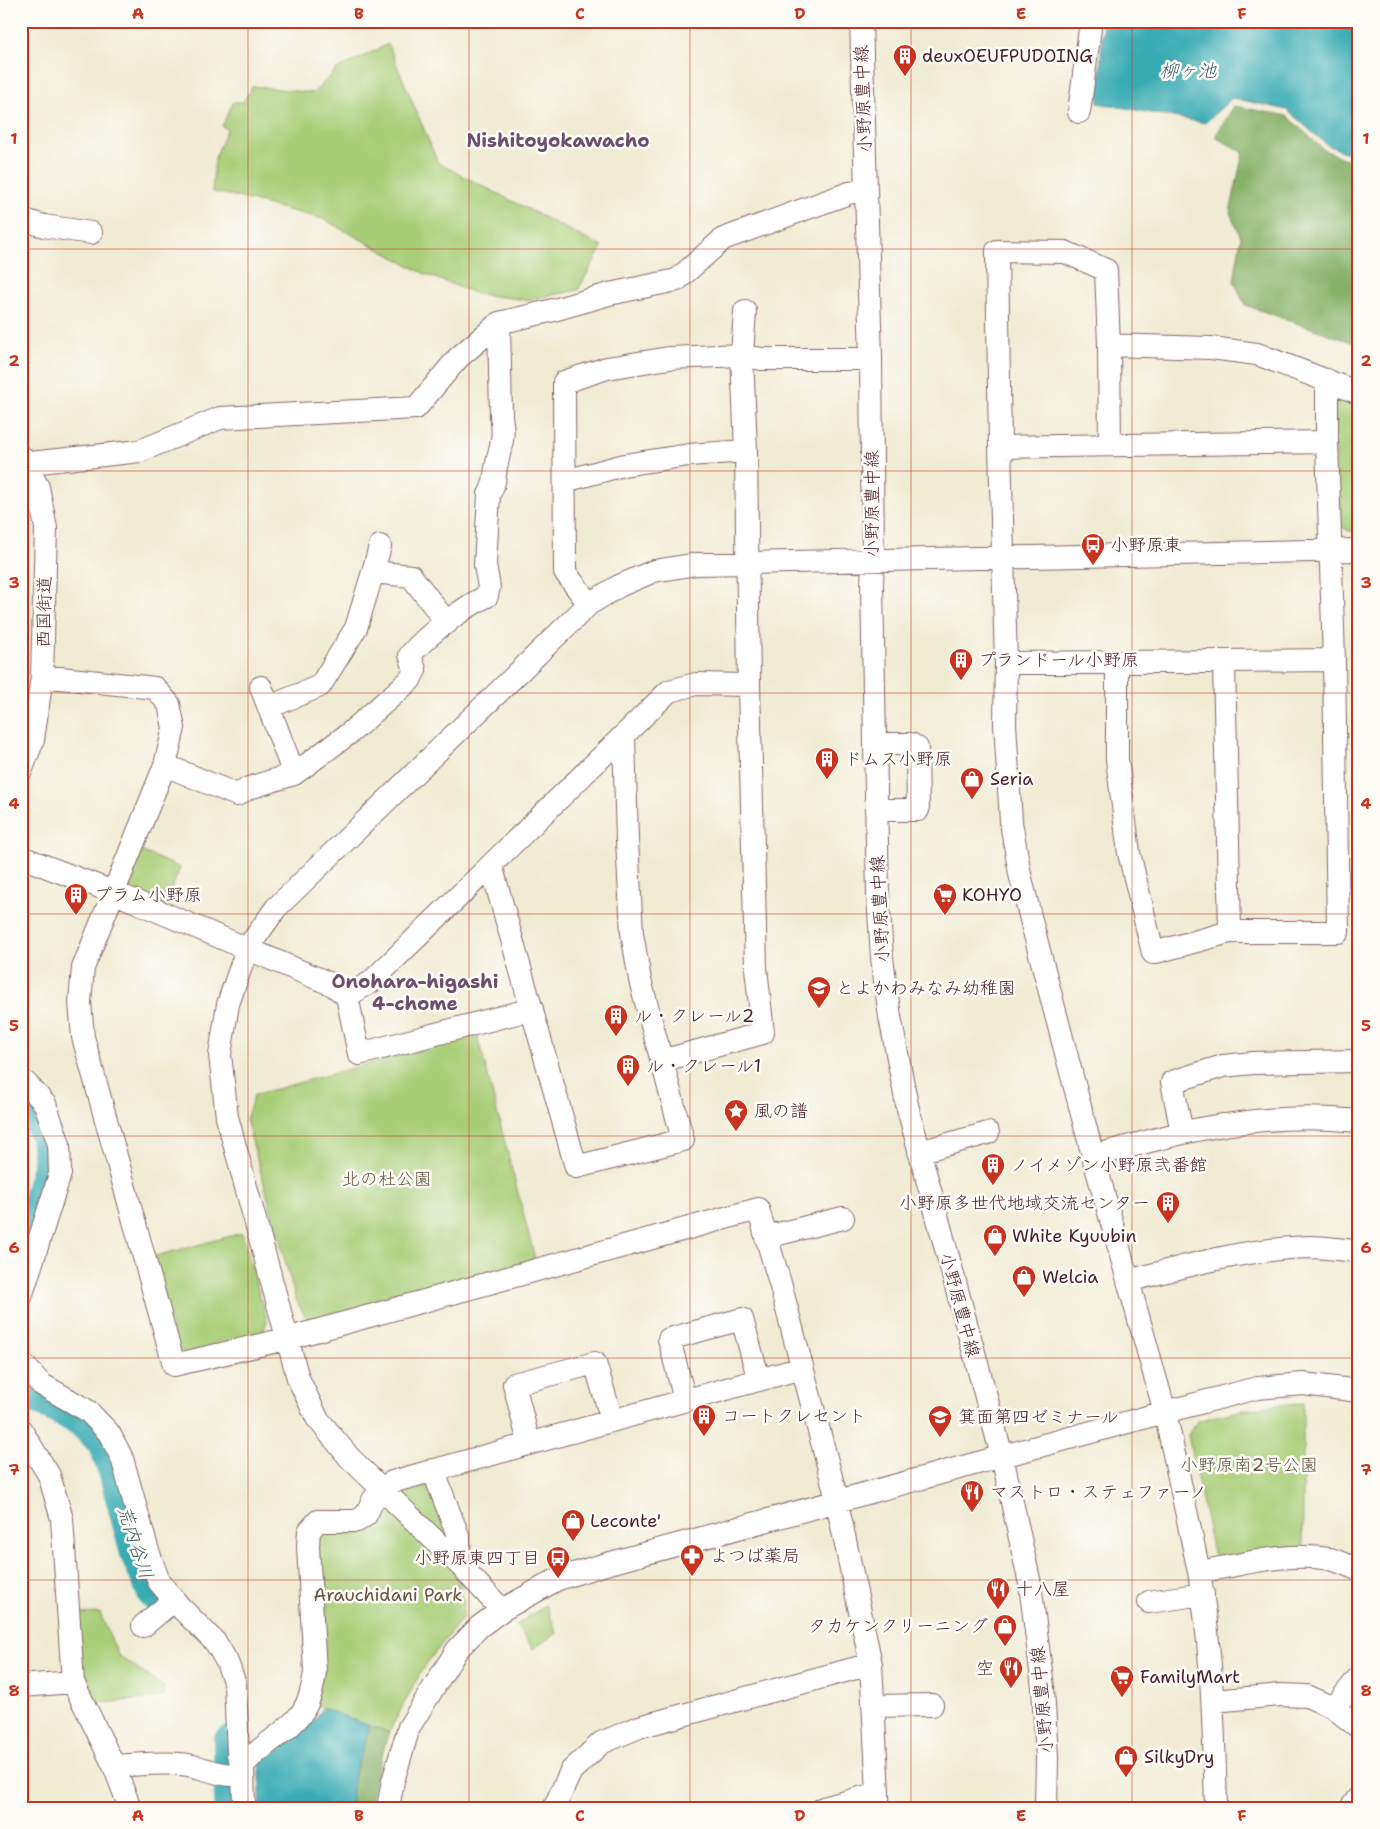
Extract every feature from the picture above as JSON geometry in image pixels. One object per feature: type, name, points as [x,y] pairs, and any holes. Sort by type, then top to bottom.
[{"type":"street","name":"小野原豊中線","points":[[861,21],[871,358],[872,586],[876,810],[882,958],[890,1017],[906,1105],[1002,1456],[1030,1584],[1042,1677],[1047,1758],[1046,1808]]},
{"type":"street","points":[[1079,112],[1092,21]]},
{"type":"street","points":[[23,461],[140,451],[220,418],[416,408],[458,358],[499,323],[609,294],[677,280],[723,239],[848,193],[866,190]]},
{"type":"street","points":[[21,219],[44,226],[91,233]]},
{"type":"street","points":[[1110,444],[1106,270],[1065,252],[997,251],[1002,556],[1006,663],[1006,760],[1011,822],[1020,874],[1093,1156],[1165,1412],[1199,1572],[1203,1594],[1213,1701],[1216,1808]]},
{"type":"street","points":[[661,1061],[763,1033],[756,968],[749,685],[746,451],[742,355],[745,311]]},
{"type":"street","points":[[165,765],[237,795],[249,788],[294,774],[351,732],[410,680],[416,670],[410,655],[424,640],[477,601],[487,596],[489,586],[478,525],[494,488],[496,464],[503,437],[500,416],[499,323]]},
{"type":"street","points":[[1109,344],[1211,348],[1257,354],[1359,393]]},
{"type":"street","points":[[590,604],[566,572],[564,382],[607,368],[669,358],[742,355],[762,359],[871,358]]},
{"type":"street","points":[[1117,664],[1117,759],[1119,778],[1129,853],[1153,953],[1230,932],[1338,932],[1327,380]]},
{"type":"street","points":[[1000,447],[1327,442]]},
{"type":"street","points":[[565,481],[624,465],[689,455],[746,451]]},
{"type":"street","name":"西国街道","points":[[21,770],[33,740],[42,676],[46,528],[38,487],[23,461]]},
{"type":"street","points":[[294,774],[265,697],[320,686],[356,628],[380,546]]},
{"type":"street","points":[[502,1610],[460,1565],[349,1457],[317,1418],[298,1378],[227,1117],[220,1055],[228,1004],[247,949],[276,908],[590,604],[620,586],[654,572],[697,564],[748,562],[1359,550]]},
{"type":"street","points":[[373,572],[412,576],[447,623]]},
{"type":"street","points":[[1006,663],[1117,664],[1334,660]]},
{"type":"street","points":[[1224,662],[1230,932]]},
{"type":"street","points":[[42,676],[155,688],[169,704],[174,728],[165,765],[83,968],[80,1002],[83,1037],[174,1365],[286,1339],[758,1209],[837,1501],[871,1664],[878,1801],[823,1808]]},
{"type":"street","points":[[347,996],[371,982],[669,692],[696,684],[749,685]]},
{"type":"street","points":[[490,865],[576,1167],[683,1140],[640,980],[632,933],[624,737]]},
{"type":"street","points":[[875,744],[911,744],[917,748],[918,810],[876,810]]},
{"type":"street","points":[[21,857],[113,892],[333,985],[347,996],[359,1054],[532,1009]]},
{"type":"street","points":[[1182,1133],[1172,1082],[1223,1066],[1254,1063],[1359,1061]]},
{"type":"street","points":[[21,1080],[45,1104],[59,1144],[60,1174],[21,1297]]},
{"type":"street","points":[[1093,1156],[1182,1133],[1224,1125],[1280,1119],[1359,1120]]},
{"type":"street","points":[[919,1152],[988,1133]]},
{"type":"street","points":[[766,1237],[842,1218]]},
{"type":"street","points":[[1128,1281],[1204,1260],[1256,1252],[1310,1247],[1359,1251]]},
{"type":"street","points":[[685,1400],[669,1339],[742,1319],[759,1380]]},
{"type":"street","points":[[21,1362],[41,1384],[88,1411],[110,1433],[122,1458],[147,1548],[167,1605],[216,1644],[227,1662],[236,1684],[238,1754],[232,1772],[244,1808]]},
{"type":"street","points":[[529,1443],[514,1384],[595,1363],[612,1420]]},
{"type":"street","points":[[114,1766],[180,1764],[232,1772],[301,1717],[309,1702],[315,1672],[308,1546],[309,1531],[318,1521],[357,1520],[361,1518],[366,1515],[373,1500],[387,1494],[392,1482],[802,1368]]},
{"type":"street","points":[[388,1808],[393,1781],[409,1727],[457,1650],[479,1627],[502,1610],[558,1579],[599,1566],[1257,1388],[1303,1384],[1359,1390]]},
{"type":"street","points":[[21,1430],[49,1475],[62,1519],[73,1682],[114,1766],[130,1808]]},
{"type":"street","points":[[433,1470],[459,1538],[460,1565]]},
{"type":"street","points":[[1199,1572],[1259,1561],[1299,1557],[1330,1560],[1359,1570]]},
{"type":"street","points":[[1149,1602],[1203,1594]]},
{"type":"street","points":[[143,1626],[167,1605]]},
{"type":"street","points":[[554,1808],[571,1771],[601,1742],[639,1727],[871,1664]]},
{"type":"street","points":[[1334,1708],[1359,1677]]},
{"type":"street","points":[[21,1686],[73,1682]]},
{"type":"street","points":[[1213,1701],[1280,1695],[1308,1696],[1334,1708],[1359,1728]]},
{"type":"street","points":[[874,1706],[932,1706]]},
{"type":"street","points":[[1350,1808],[1359,1797]]},
{"type":"green space","points":[[388,44],[438,163],[602,247],[578,290],[527,300],[477,294],[425,274],[323,219],[212,192],[215,158],[227,129],[222,126],[233,102],[243,102],[253,86],[313,93],[336,70]]},
{"type":"green space","points":[[1234,106],[1287,116],[1324,150],[1359,165],[1359,342],[1351,342],[1245,305],[1234,281],[1241,237],[1230,213],[1243,152],[1215,137]]},
{"type":"green space","points":[[1349,398],[1359,402],[1359,531],[1349,531],[1337,524],[1335,404]]},
{"type":"green space","points":[[139,850],[180,868],[164,907],[131,892],[128,878]]},
{"type":"green space","points":[[1359,945],[1359,977],[1352,977],[1351,946]]},
{"type":"green space","name":"北の杜公園","points":[[477,1034],[535,1259],[309,1322],[296,1300],[246,1119],[254,1095]]},
{"type":"green space","points":[[242,1233],[267,1321],[262,1336],[186,1354],[177,1348],[152,1257]]},
{"type":"green space","name":"小野原南2号公園","points":[[1303,1403],[1303,1547],[1221,1558],[1213,1553],[1188,1435],[1197,1421],[1250,1409]]},
{"type":"green space","name":"Arauchidani Park","points":[[421,1483],[431,1488],[445,1530],[464,1600],[463,1617],[423,1668],[389,1732],[316,1705],[312,1546],[321,1527],[374,1510],[404,1486]]},
{"type":"green space","points":[[546,1605],[557,1633],[533,1649],[516,1625]]},
{"type":"green space","points":[[100,1613],[118,1655],[164,1687],[164,1697],[92,1704],[83,1685],[77,1614]]},
{"type":"green space","points":[[370,1726],[389,1732],[375,1778],[369,1808],[350,1808],[354,1775]]},
{"type":"water","name":"柳ヶ池","points":[[1103,21],[1359,21],[1359,158],[1327,145],[1287,110],[1232,98],[1205,123],[1098,103]]},
{"type":"water","points":[[323,1708],[370,1726],[354,1775],[350,1808],[260,1808],[260,1763],[311,1724]]},
{"type":"waterway","name":"荒内谷川","points":[[21,1098],[29,1104],[46,1136],[49,1164],[21,1257]]},
{"type":"waterway","name":"荒内谷川","points":[[21,1383],[34,1397],[80,1420],[103,1442],[114,1471],[136,1554],[153,1593],[164,1605]]},
{"type":"waterway","name":"荒内谷川","points":[[229,1742],[230,1808]]},
{"type":"place","name":"deuxOEUFPUDOING","points":[[905,77]]},
{"type":"place","name":"小野原東","points":[[1093,566]]},
{"type":"place","name":"プランドール小野原","points":[[961,681]]},
{"type":"place","name":"ドムス小野原","points":[[827,780]]},
{"type":"place","name":"Seria","points":[[972,800]]},
{"type":"place","name":"プラム小野原","points":[[76,916]]},
{"type":"place","name":"KOHYO","points":[[945,916]]},
{"type":"place","name":"とよかわみなみ幼稚園","points":[[819,1009]]},
{"type":"place","name":"ル・クレール2","points":[[616,1037]]},
{"type":"place","name":"ル・クレール1","points":[[628,1087]]},
{"type":"place","name":"風の譜","points":[[736,1132]]},
{"type":"place","name":"ノイメゾン小野原弐番館","points":[[993,1186]]},
{"type":"place","name":"小野原多世代地域交流センター","points":[[1168,1224]]},
{"type":"place","name":"White Kyuubin","points":[[995,1257]]},
{"type":"place","name":"Welcia","points":[[1024,1298]]},
{"type":"place","name":"コートクレセント","points":[[704,1437]]},
{"type":"place","name":"箕面第四ゼミナール","points":[[940,1438]]},
{"type":"place","name":"マストロ・ステェファーノ","points":[[972,1513]]},
{"type":"place","name":"Leconte'","points":[[573,1542]]},
{"type":"place","name":"よつば薬局","points":[[692,1577]]},
{"type":"place","name":"小野原東四丁目","points":[[558,1579]]},
{"type":"place","name":"十八屋","points":[[998,1610]]},
{"type":"place","name":"タカケンクリーニング","points":[[1005,1647]]},
{"type":"place","name":"空","points":[[1011,1689]]},
{"type":"place","name":"FamilyMart","points":[[1122,1698]]},
{"type":"place","name":"SilkyDry","points":[[1126,1778]]},
{"type":"district","name":"Nishitoyokawacho","points":[[558,140]]},
{"type":"district","name":"Onohara-higashi 4-chome","points":[[415,992]]}]
